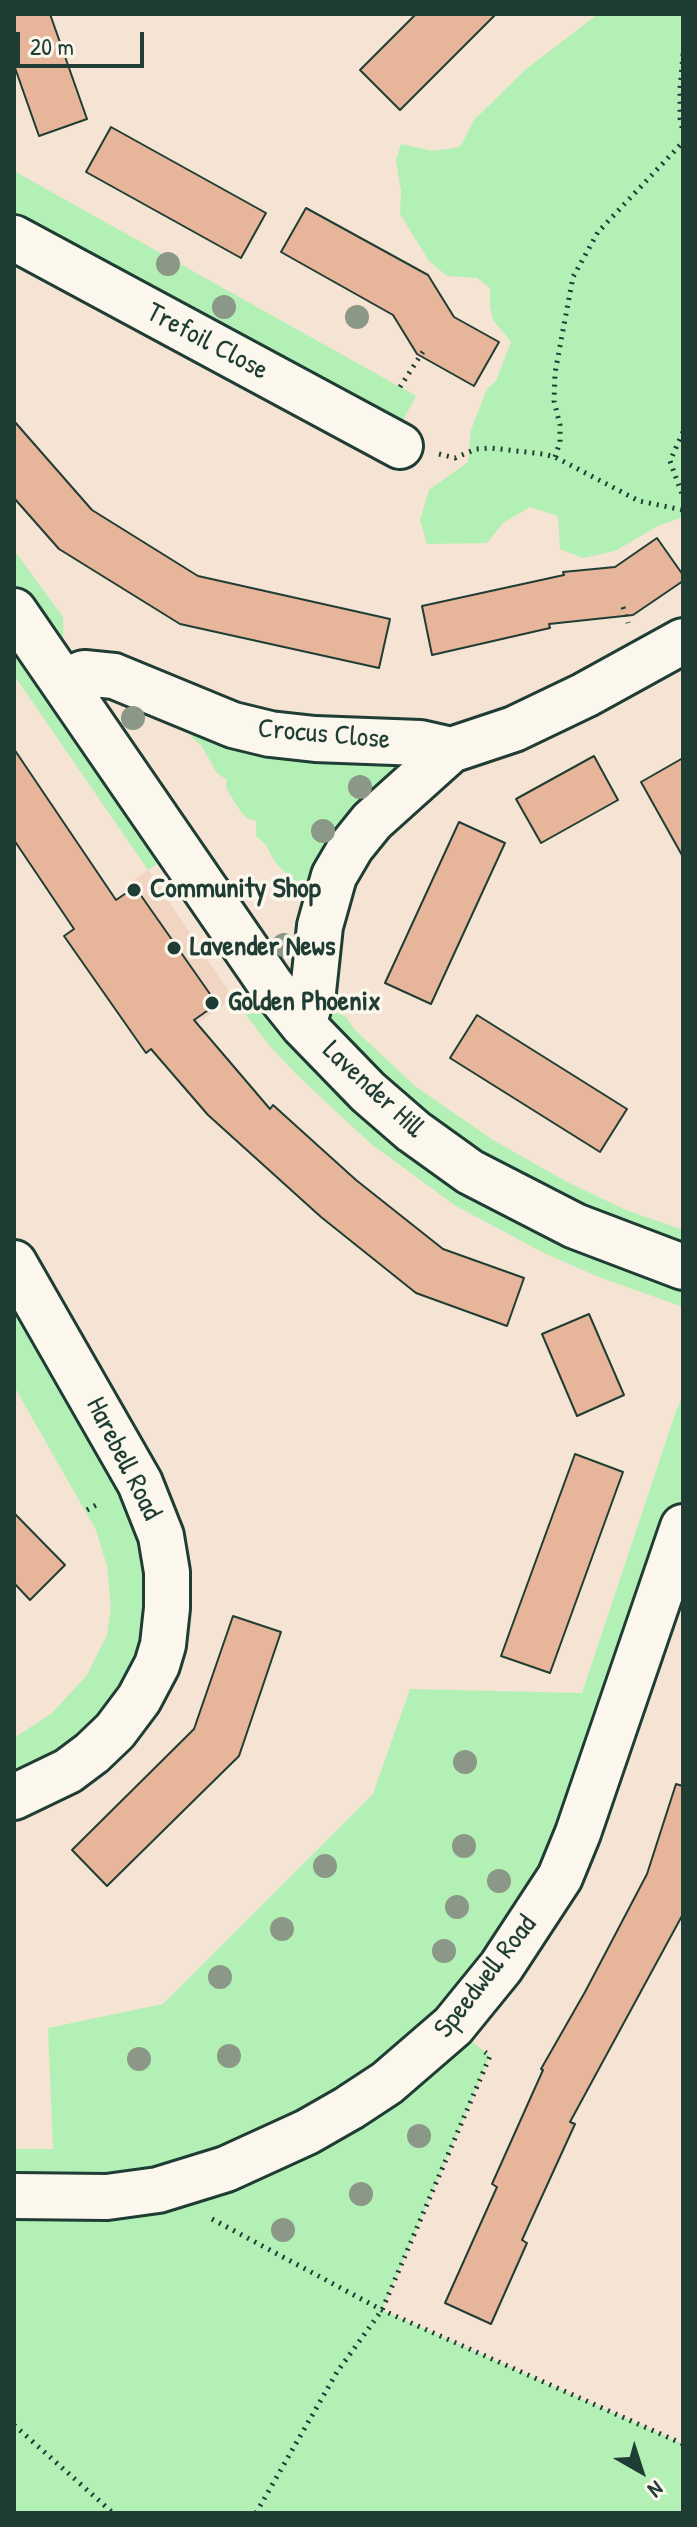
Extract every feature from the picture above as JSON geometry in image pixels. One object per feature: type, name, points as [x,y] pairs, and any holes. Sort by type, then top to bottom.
[{"type":"street","name":"Trefoil Close","points":[[14,238],[416,448]]},
{"type":"street","name":"Lavender Hill","points":[[14,611],[271,985],[303,1025],[368,1092],[413,1131],[470,1172],[575,1226],[683,1267]]},
{"type":"street","name":"Crocus Close","points":[[303,1025],[313,992],[320,926],[334,876],[351,847],[372,821],[451,750],[514,729],[585,695],[683,641]]},
{"type":"street","name":"Crocus Close","points":[[64,681],[84,673],[114,676],[233,725],[270,734],[420,743],[451,750]]},
{"type":"street","name":"Harebell Road","points":[[14,1263],[140,1483],[161,1536],[167,1572],[167,1608],[163,1645],[157,1665],[128,1715],[92,1753],[68,1771],[14,1797]]},
{"type":"street","name":"Speedwell Road","points":[[14,2196],[107,2197],[158,2190],[226,2169],[307,2132],[387,2083],[453,2026],[501,1967],[560,1877],[683,1527]]},
{"type":"path","points":[[683,54],[680,89],[683,132]]},
{"type":"path","points":[[555,457],[560,442],[560,425],[554,401],[555,373],[573,277],[598,232],[683,142]]},
{"type":"path","points":[[400,387],[426,347]]},
{"type":"path","points":[[683,432],[670,461],[683,497]]},
{"type":"path","points":[[416,448],[455,458],[476,449],[491,448],[555,457],[639,501],[683,510]]},
{"type":"path","points":[[256,2513],[337,2372],[382,2310],[490,2056],[453,2026]]},
{"type":"path","points":[[158,2190],[382,2310],[683,2444]]},
{"type":"path","points":[[14,2425],[113,2513]]},
{"type":"shaded area","points":[[148,870],[233,998],[186,1031],[102,910],[134,887],[131,882]]},
{"type":"green space","points":[[598,14],[683,14],[683,517],[658,526],[615,551],[583,558],[560,549],[558,516],[530,507],[503,523],[487,543],[427,544],[420,520],[429,490],[468,462],[471,430],[487,389],[496,381],[511,342],[493,320],[490,288],[477,278],[447,276],[429,261],[400,214],[401,191],[396,160],[401,144],[433,151],[460,147],[474,120],[525,70]]},
{"type":"green space","points":[[14,171],[416,396],[391,442],[14,238]]},
{"type":"green space","points":[[14,550],[63,617],[64,681],[177,850],[148,870],[14,675]]},
{"type":"green space","points":[[193,726],[401,764],[402,767],[311,892],[303,896],[256,836],[256,821],[241,812],[226,788],[227,780],[217,773],[201,745],[192,738],[190,732]]},
{"type":"green space","points":[[265,976],[346,1017],[355,1030],[415,1086],[493,1140],[567,1182],[626,1210],[683,1230],[683,1307],[599,1277],[544,1253],[456,1206],[371,1144],[297,1075],[233,998]]},
{"type":"green space","points":[[14,1263],[140,1483],[157,1665],[14,1797],[14,1738],[52,1713],[87,1675],[107,1635],[111,1607],[107,1566],[96,1530],[14,1386]]},
{"type":"green space","points":[[683,1396],[683,1527],[578,1833],[453,2026],[490,2056],[382,2310],[683,2444],[683,2513],[14,2513],[14,2149],[53,2149],[48,2028],[163,2004],[373,1794],[410,1689],[582,1693]]},
{"type":"building","points":[[14,14],[50,14],[87,119],[39,136],[14,65]]},
{"type":"building","points":[[416,14],[496,14],[400,110],[360,70]]},
{"type":"building","points":[[111,127],[266,213],[241,258],[86,172]]},
{"type":"building","points":[[306,208],[428,275],[454,317],[499,342],[474,386],[417,354],[393,315],[281,252]]},
{"type":"building","points":[[14,421],[92,510],[198,576],[390,619],[379,668],[180,624],[59,549],[14,498]]},
{"type":"building","points":[[657,538],[683,575],[683,581],[633,615],[549,624],[550,628],[432,655],[422,606],[564,575],[563,572],[615,567]]},
{"type":"building","points":[[14,749],[116,900],[135,887],[217,1004],[194,1020],[270,1109],[273,1105],[356,1180],[443,1249],[524,1278],[507,1326],[416,1293],[321,1217],[208,1115],[151,1049],[146,1053],[64,936],[74,929],[14,840]]},
{"type":"building","points":[[594,756],[618,800],[541,843],[516,799]]},
{"type":"building","points":[[683,758],[683,857],[641,782]]},
{"type":"building","points":[[459,822],[505,843],[431,1004],[385,983]]},
{"type":"building","points":[[477,1015],[627,1109],[600,1152],[450,1058]]},
{"type":"building","points":[[589,1314],[624,1395],[577,1416],[542,1334]]},
{"type":"building","points":[[575,1454],[623,1472],[550,1673],[501,1656]]},
{"type":"building","points":[[14,1513],[65,1565],[30,1600],[14,1583]]},
{"type":"building","points":[[233,1616],[281,1632],[239,1756],[107,1886],[72,1850],[194,1729]]},
{"type":"building","points":[[676,1784],[683,1786],[683,1914],[570,2122],[575,2124],[522,2240],[527,2243],[491,2324],[445,2303],[497,2187],[492,2184],[541,2069],[647,1874]]},
{"type":"place","name":"Community Shop","points":[[134,890]]},
{"type":"place","name":"Lavender News","points":[[174,948]]},
{"type":"place","name":"Golden Phoenix","points":[[212,1003]]}]
